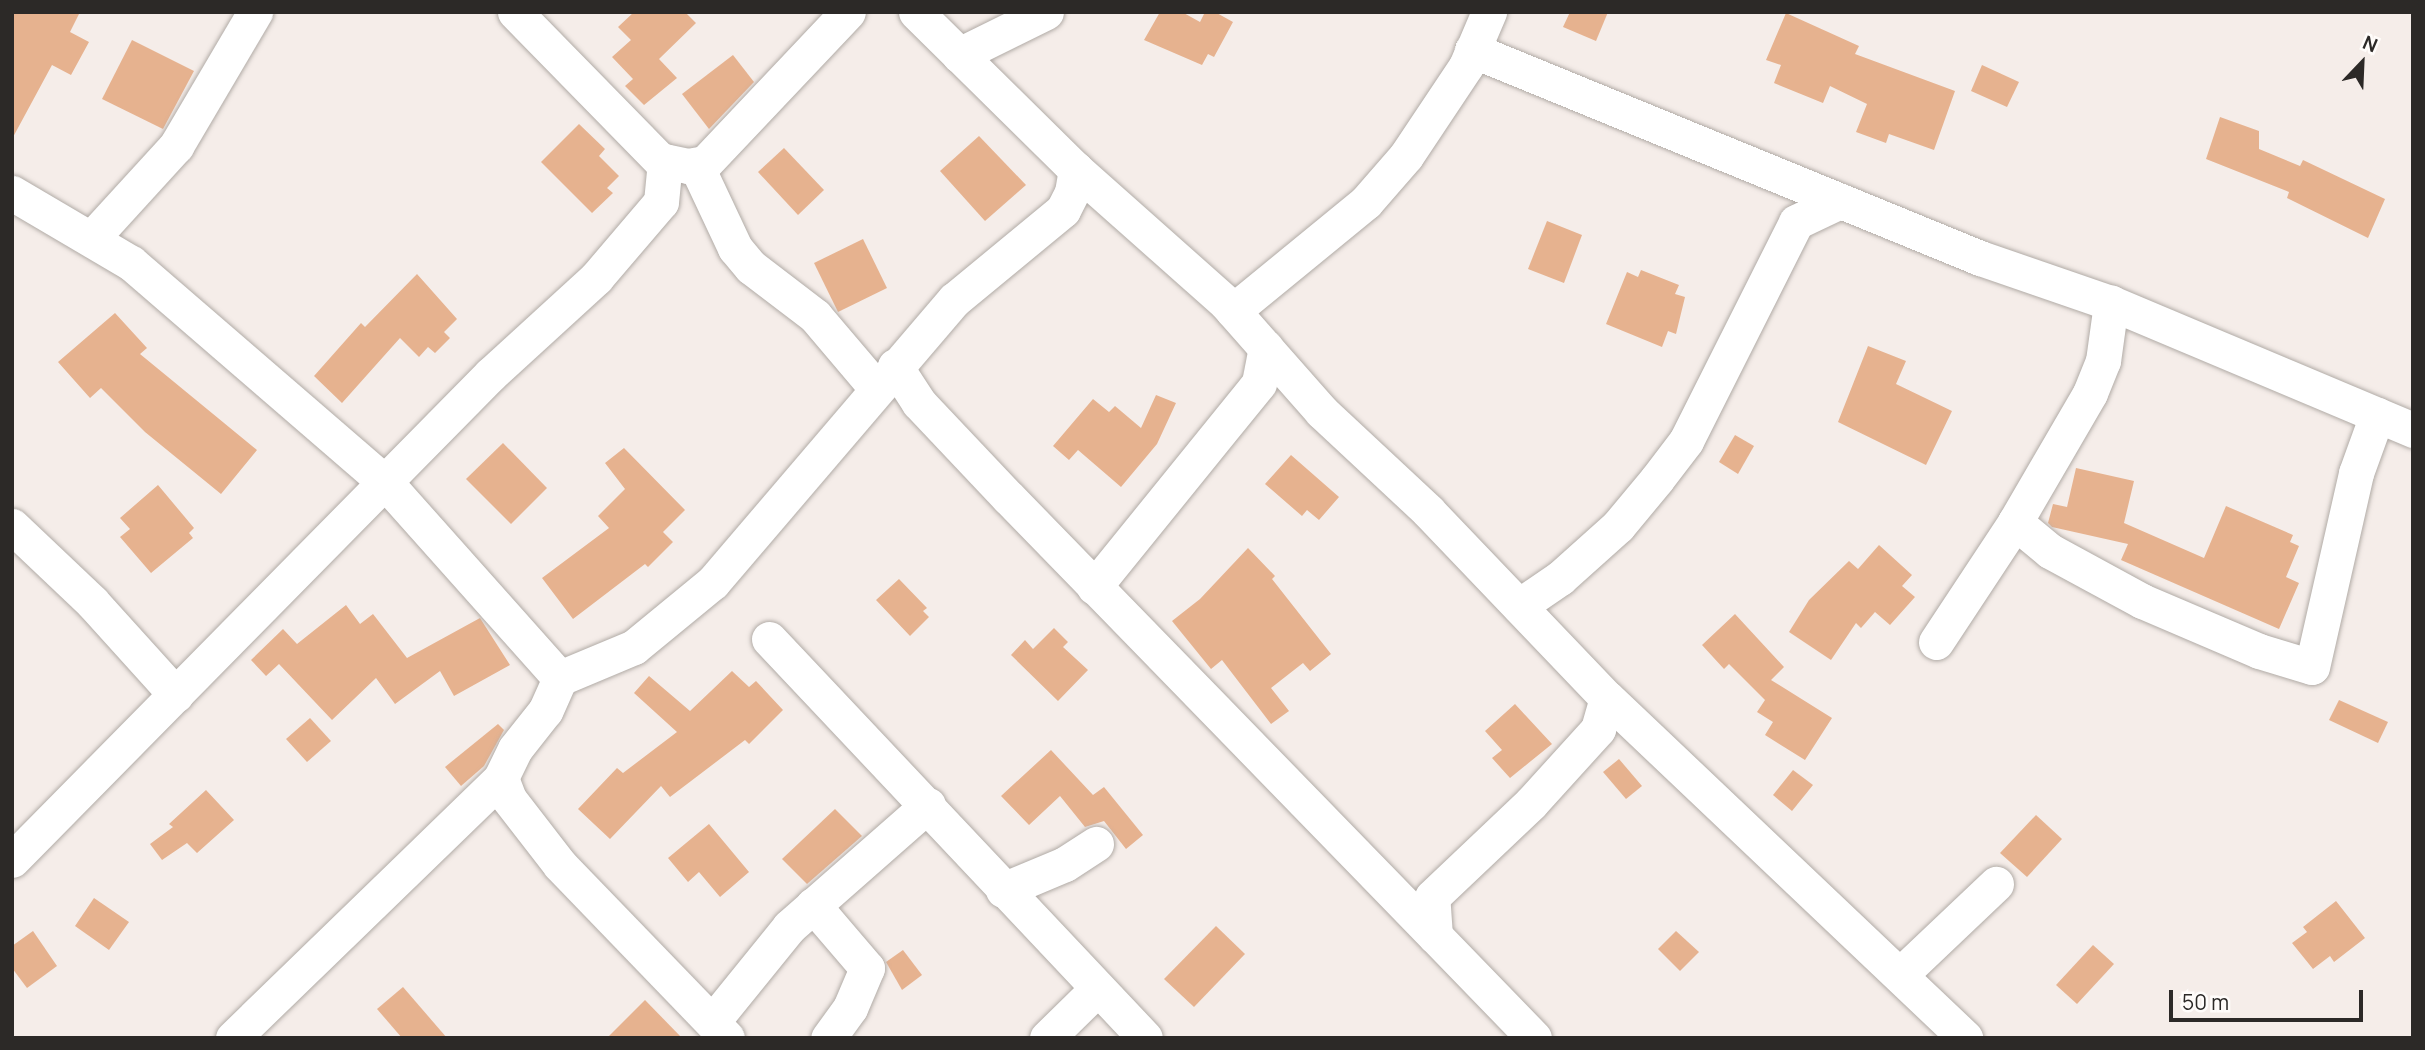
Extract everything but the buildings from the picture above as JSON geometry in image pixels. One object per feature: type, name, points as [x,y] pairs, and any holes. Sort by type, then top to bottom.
[{"type":"street","points":[[92,238],[176,146],[255,12]]},
{"type":"street","points":[[515,12],[681,163],[735,248],[751,267],[815,316],[919,403],[1094,587],[1534,1038]]},
{"type":"street","points":[[681,163],[705,163],[848,12]]},
{"type":"street","points":[[916,12],[1076,169],[1233,310],[1322,412],[1519,606],[1606,698],[1902,974],[1965,1038]]},
{"type":"street","points":[[959,55],[1046,12]]},
{"type":"street","points":[[1233,310],[1366,202],[1442,104],[1472,50],[1489,12]]},
{"type":"street","points":[[1472,50],[1980,258],[2111,303],[2413,430]]},
{"type":"street","points":[[12,860],[492,374],[596,278],[651,216],[666,183],[681,163]]},
{"type":"street","points":[[233,1038],[501,778],[515,749],[545,711],[560,678],[634,647],[713,582],[885,377],[954,300],[1063,210],[1072,192],[1076,169]]},
{"type":"street","points":[[12,193],[131,263],[386,483],[560,678]]},
{"type":"street","points":[[1519,606],[1560,578],[1618,526],[1657,479],[1685,441],[1796,222],[1840,201]]},
{"type":"street","points":[[1936,642],[2015,522],[2090,393],[2103,361],[2111,303]]},
{"type":"street","points":[[1094,587],[1259,383],[1266,348]]},
{"type":"street","points":[[2015,522],[2050,551],[2142,601],[2259,651],[2312,667],[2353,486],[2377,415]]},
{"type":"street","points":[[12,526],[92,602],[176,695]]},
{"type":"street","points":[[769,639],[1145,1038]]},
{"type":"street","points":[[1436,936],[1432,897],[1531,803],[1598,729],[1606,698]]},
{"type":"street","points":[[501,778],[531,833],[711,1028],[813,905],[928,805]]},
{"type":"street","points":[[1003,890],[1065,864],[1096,844]]},
{"type":"street","points":[[1902,974],[1996,884]]},
{"type":"street","points":[[813,905],[867,968],[850,1008],[828,1038]]},
{"type":"street","points":[[1047,1038],[1097,989]]}]
